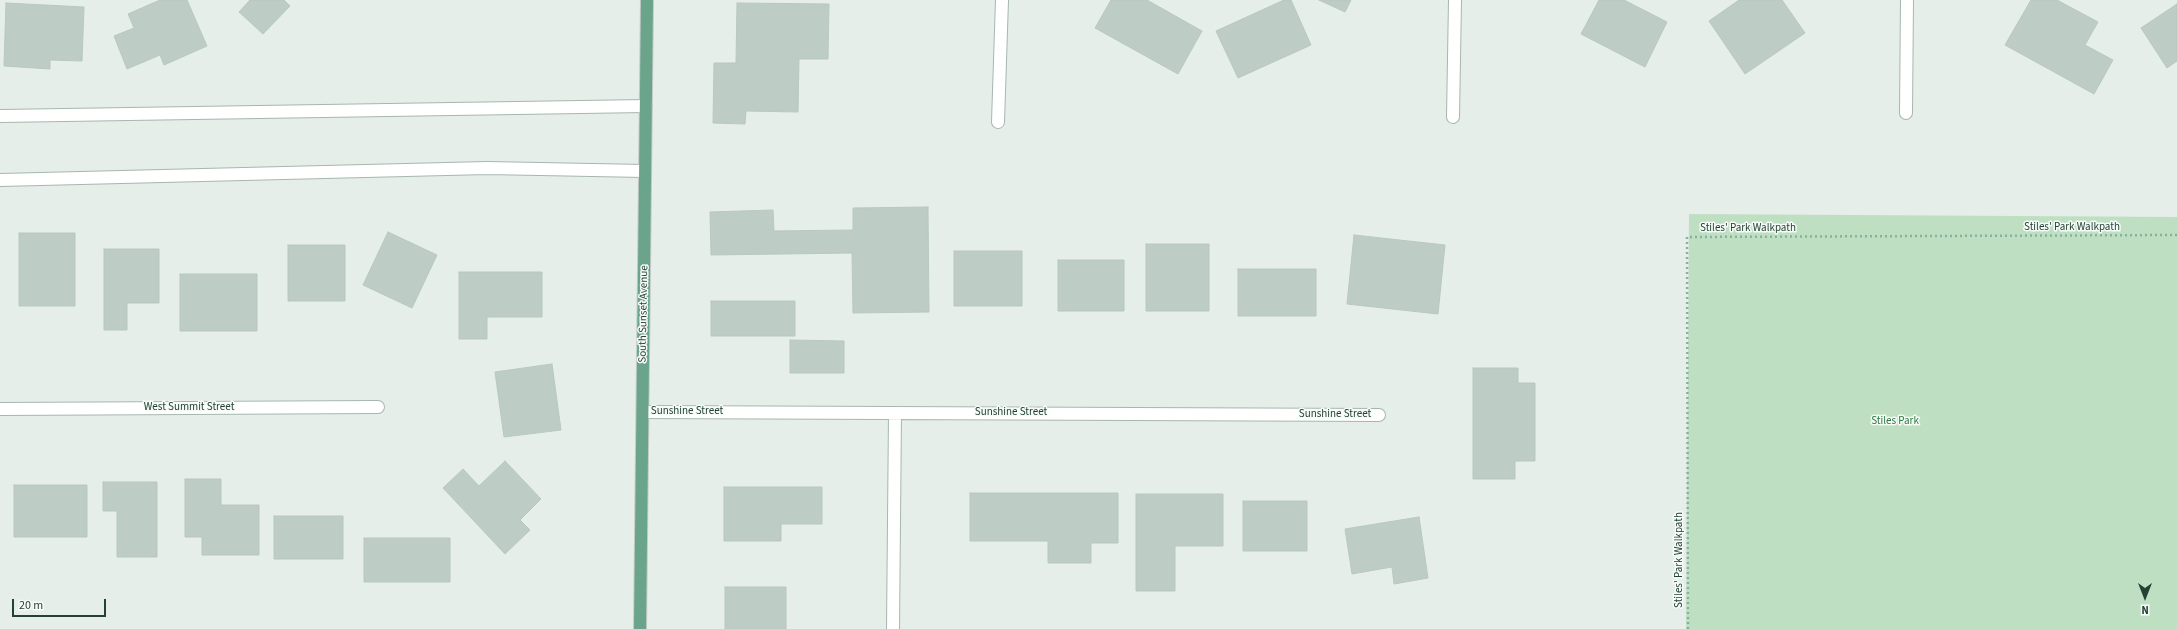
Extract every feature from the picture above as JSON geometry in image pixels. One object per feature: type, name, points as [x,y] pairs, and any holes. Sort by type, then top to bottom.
[{"type":"main road","name":"South Sunset Avenue","points":[[640,629],[647,0]]},
{"type":"street","points":[[998,122],[1002,0]]},
{"type":"street","points":[[1453,118],[1455,0]]},
{"type":"street","points":[[1906,113],[1907,0]]},
{"type":"street","points":[[0,116],[646,106]]},
{"type":"street","points":[[0,180],[487,168],[645,171]]},
{"type":"street","name":"West Summit Street","points":[[0,409],[378,407]]},
{"type":"street","name":"Sunshine Street","points":[[643,412],[1379,415]]},
{"type":"street","points":[[893,629],[895,413]]},
{"type":"path","name":"Stiles' Park Walkpath","points":[[1688,629],[1687,237],[2177,235]]},
{"type":"green space","name":"Stiles Park","points":[[1689,214],[2177,217],[2177,629],[1686,629]]},
{"type":"building","points":[[160,0],[187,0],[207,46],[164,65],[160,55],[127,69],[114,36],[134,28],[128,14]]},
{"type":"building","points":[[250,0],[284,0],[290,6],[263,34],[239,12]]},
{"type":"building","points":[[1111,0],[1147,0],[1202,31],[1178,74],[1095,28]]},
{"type":"building","points":[[1284,0],[1291,0],[1311,45],[1238,78],[1216,31]]},
{"type":"building","points":[[1319,0],[1351,0],[1345,12]]},
{"type":"building","points":[[1599,0],[1624,0],[1667,22],[1645,67],[1581,34]]},
{"type":"building","points":[[1739,0],[1782,0],[1805,33],[1745,74],[1709,21]]},
{"type":"building","points":[[2031,0],[2057,0],[2098,22],[2085,45],[2113,60],[2094,94],[2005,45]]},
{"type":"building","points":[[6,3],[84,7],[82,61],[50,60],[50,69],[4,66]]},
{"type":"building","points":[[737,3],[829,4],[828,59],[799,59],[798,112],[746,111],[745,124],[713,123],[714,63],[736,63]]},
{"type":"building","points":[[2177,4],[2177,61],[2167,68],[2141,28]]},
{"type":"building","points":[[928,207],[929,312],[853,313],[852,253],[711,255],[710,212],[773,210],[774,231],[853,230],[853,208]]},
{"type":"building","points":[[388,232],[437,255],[412,308],[363,285]]},
{"type":"building","points":[[19,233],[75,233],[75,306],[19,306]]},
{"type":"building","points":[[1354,235],[1445,245],[1438,314],[1347,304]]},
{"type":"building","points":[[1146,244],[1209,244],[1209,311],[1146,311]]},
{"type":"building","points":[[288,245],[345,245],[345,301],[288,301]]},
{"type":"building","points":[[104,249],[159,249],[159,303],[127,303],[127,330],[104,330]]},
{"type":"building","points":[[954,251],[1022,251],[1022,306],[954,306]]},
{"type":"building","points":[[1058,260],[1124,260],[1124,311],[1058,311]]},
{"type":"building","points":[[1238,269],[1316,269],[1316,316],[1238,316]]},
{"type":"building","points":[[459,272],[542,272],[542,317],[487,317],[487,339],[459,339]]},
{"type":"building","points":[[180,274],[257,274],[257,331],[180,331]]},
{"type":"building","points":[[711,301],[795,301],[795,336],[711,336]]},
{"type":"building","points":[[790,340],[844,341],[844,373],[790,373]]},
{"type":"building","points":[[552,364],[561,430],[504,437],[495,372]]},
{"type":"building","points":[[1473,368],[1518,368],[1518,383],[1535,383],[1535,461],[1515,461],[1515,479],[1473,479]]},
{"type":"building","points":[[505,461],[541,499],[520,520],[530,530],[505,554],[443,488],[463,469],[479,486]]},
{"type":"building","points":[[185,479],[221,479],[221,505],[259,505],[259,555],[202,555],[202,537],[185,537]]},
{"type":"building","points":[[103,482],[157,482],[157,557],[117,557],[117,511],[103,511]]},
{"type":"building","points":[[14,485],[87,485],[87,537],[14,537]]},
{"type":"building","points":[[724,487],[822,487],[822,524],[781,524],[781,541],[724,541]]},
{"type":"building","points":[[970,493],[1118,493],[1118,543],[1091,543],[1091,563],[1048,563],[1048,541],[970,541]]},
{"type":"building","points":[[1136,494],[1223,494],[1223,546],[1175,546],[1175,591],[1136,591]]},
{"type":"building","points":[[1243,501],[1307,501],[1307,551],[1243,551]]},
{"type":"building","points":[[274,516],[343,516],[343,559],[274,559]]},
{"type":"building","points":[[1419,517],[1428,578],[1394,584],[1392,567],[1352,574],[1345,529]]},
{"type":"building","points":[[364,538],[450,538],[450,582],[364,582]]},
{"type":"building","points":[[725,587],[786,587],[786,629],[725,629]]}]
